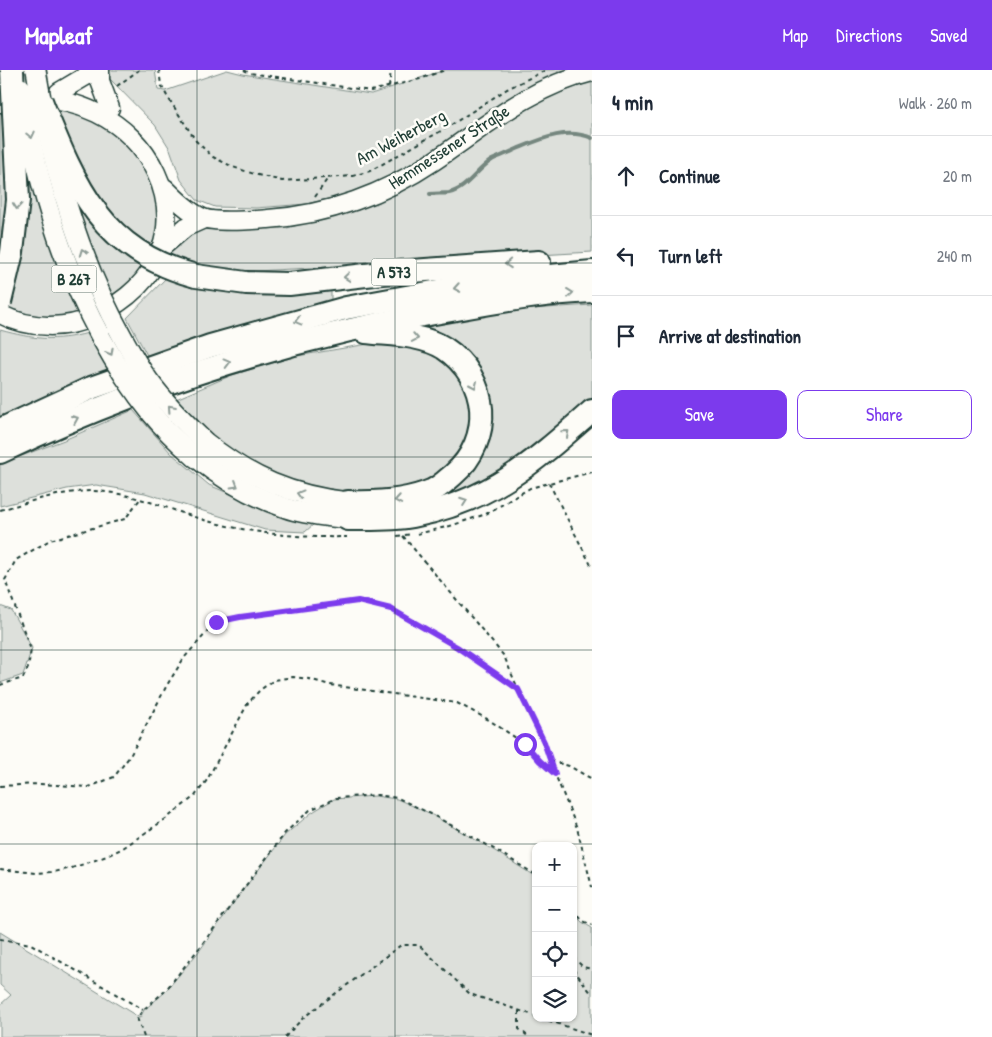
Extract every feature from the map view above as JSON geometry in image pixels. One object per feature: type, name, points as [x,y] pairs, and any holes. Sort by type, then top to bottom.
[{"type":"highway","points":[[2,313],[3,294],[12,252],[18,200],[12,70]]},
{"type":"highway","name":"A 573","points":[[50,97],[75,181],[91,206],[124,242],[142,254],[166,266],[196,276],[246,283],[289,284],[383,273],[578,260],[592,261]]},
{"type":"highway","name":"A 573","points":[[0,430],[91,388],[210,346],[346,308],[488,282],[592,272]]},
{"type":"highway","points":[[0,452],[122,399],[218,365],[395,319],[490,303],[592,291]]},
{"type":"highway","points":[[348,510],[433,491],[462,468],[480,435],[482,419],[476,387],[458,360],[443,348],[418,338],[350,330]]},
{"type":"highway","points":[[348,510],[373,519],[412,516],[462,502],[504,482],[541,456],[592,411]]},
{"type":"main road","name":"B 267","points":[[17,70],[38,170],[70,269],[85,304],[117,364],[152,414],[173,438],[237,466],[272,484],[348,510]]},
{"type":"main road","name":"B 267","points":[[36,70],[50,97],[55,168],[64,200],[101,295],[116,326],[148,380],[184,423],[200,450]]},
{"type":"main road","points":[[50,97],[86,76],[90,70]]},
{"type":"main road","points":[[100,70],[100,81],[110,108]]},
{"type":"main road","name":"Hemmessener Straße","points":[[204,219],[253,220],[282,218],[330,208],[365,197],[420,170],[526,98],[546,88],[592,72]]},
{"type":"main road","points":[[0,103],[39,92],[50,97],[86,97],[110,108],[126,120],[146,142],[160,168],[165,188],[166,218],[160,249],[148,272],[131,293],[110,309],[86,320],[60,326],[34,325],[2,313]]},
{"type":"main road","points":[[165,188],[183,205],[204,219]]},
{"type":"main road","points":[[160,249],[186,226],[204,219]]},
{"type":"path","points":[[116,87],[139,70]]},
{"type":"path","name":"Am Weiherberg","points":[[159,70],[161,85],[167,96],[196,141],[213,157],[247,172],[282,181],[353,176],[370,171],[507,89],[546,70]]},
{"type":"path","points":[[244,70],[250,73],[371,91],[445,70]]},
{"type":"path","points":[[389,87],[392,70]]},
{"type":"path","points":[[549,483],[592,567]]},
{"type":"path","points":[[0,685],[23,678],[28,668],[30,650],[5,580],[16,560],[50,540],[125,519],[140,499]]},
{"type":"path","points":[[403,536],[504,656],[544,742],[577,828],[592,887]]},
{"type":"path","points":[[0,786],[39,784],[89,787],[114,777],[130,756],[167,684],[184,658],[216,622],[240,617],[358,601],[391,609],[457,647],[518,689]]},
{"type":"path","points":[[0,869],[36,873],[72,868],[107,856],[123,848],[167,818],[195,796],[207,780],[248,703],[260,690],[274,680],[292,677],[309,679],[330,685],[457,703],[489,720],[525,744],[555,774]]},
{"type":"path","points":[[550,761],[569,766],[592,779]]},
{"type":"path","points":[[144,1037],[138,1018],[143,1010],[165,991],[285,833],[310,810],[336,798],[377,795],[398,798],[470,835],[532,873]]},
{"type":"path","points":[[577,914],[592,925]]},
{"type":"path","points":[[0,939],[31,944],[143,1010]]},
{"type":"path","points":[[284,1037],[304,1017],[401,945],[419,945],[470,994],[532,1015]]},
{"type":"path","points":[[577,961],[583,967],[592,968]]},
{"type":"path","points":[[577,974],[592,994]]},
{"type":"path","points":[[519,1011],[519,1029],[529,1037]]},
{"type":"path","points":[[552,1022],[592,1036]]},
{"type":"shaded area","points":[[109,70],[155,70],[158,90],[165,91],[227,70],[371,94],[445,70],[577,70],[417,163],[366,190],[306,204],[256,208],[215,207],[197,200],[181,180],[170,149],[155,125],[110,79]]},
{"type":"shaded area","points":[[592,81],[592,252],[239,272],[199,265],[165,253],[198,228],[287,228],[369,205],[412,185],[532,103]]},
{"type":"shaded area","points":[[17,102],[107,116],[157,188],[157,230],[152,247],[136,277],[96,307],[68,316],[48,318],[24,315],[0,305],[0,111]]},
{"type":"shaded area","points":[[166,278],[193,287],[331,287],[331,301],[148,357],[127,318]]},
{"type":"shaded area","points":[[592,305],[592,400],[571,419],[486,484],[424,506],[475,461],[480,371],[407,329],[476,315]]},
{"type":"shaded area","points":[[0,330],[23,336],[44,338],[65,338],[88,333],[108,371],[36,400],[0,418]]},
{"type":"shaded area","points":[[408,343],[441,357],[467,388],[473,416],[468,445],[450,472],[409,491],[358,495],[286,484],[219,445],[176,399],[232,375],[297,356],[368,344]]},
{"type":"shaded area","points":[[133,410],[171,453],[209,485],[273,512],[314,524],[305,532],[265,530],[145,493],[96,485],[67,489],[0,506],[0,464],[64,440]]},
{"type":"shaded area","points":[[0,606],[11,610],[32,648],[23,675],[0,683]]},
{"type":"shaded area","points":[[375,796],[397,799],[427,812],[532,874],[532,1022],[577,1022],[577,917],[592,928],[592,1037],[0,1037],[0,1005],[11,995],[0,985],[0,932],[140,1018],[144,1010],[164,993],[200,950],[285,835],[311,813],[334,799]]},
{"type":"waterway","points":[[430,194],[455,191],[467,183],[481,168],[492,160],[544,138],[563,134],[582,135],[592,138]]},
{"type":"route","points":[[216,622],[358,601],[391,609],[457,647],[518,689],[544,742],[555,774],[525,744]]}]
